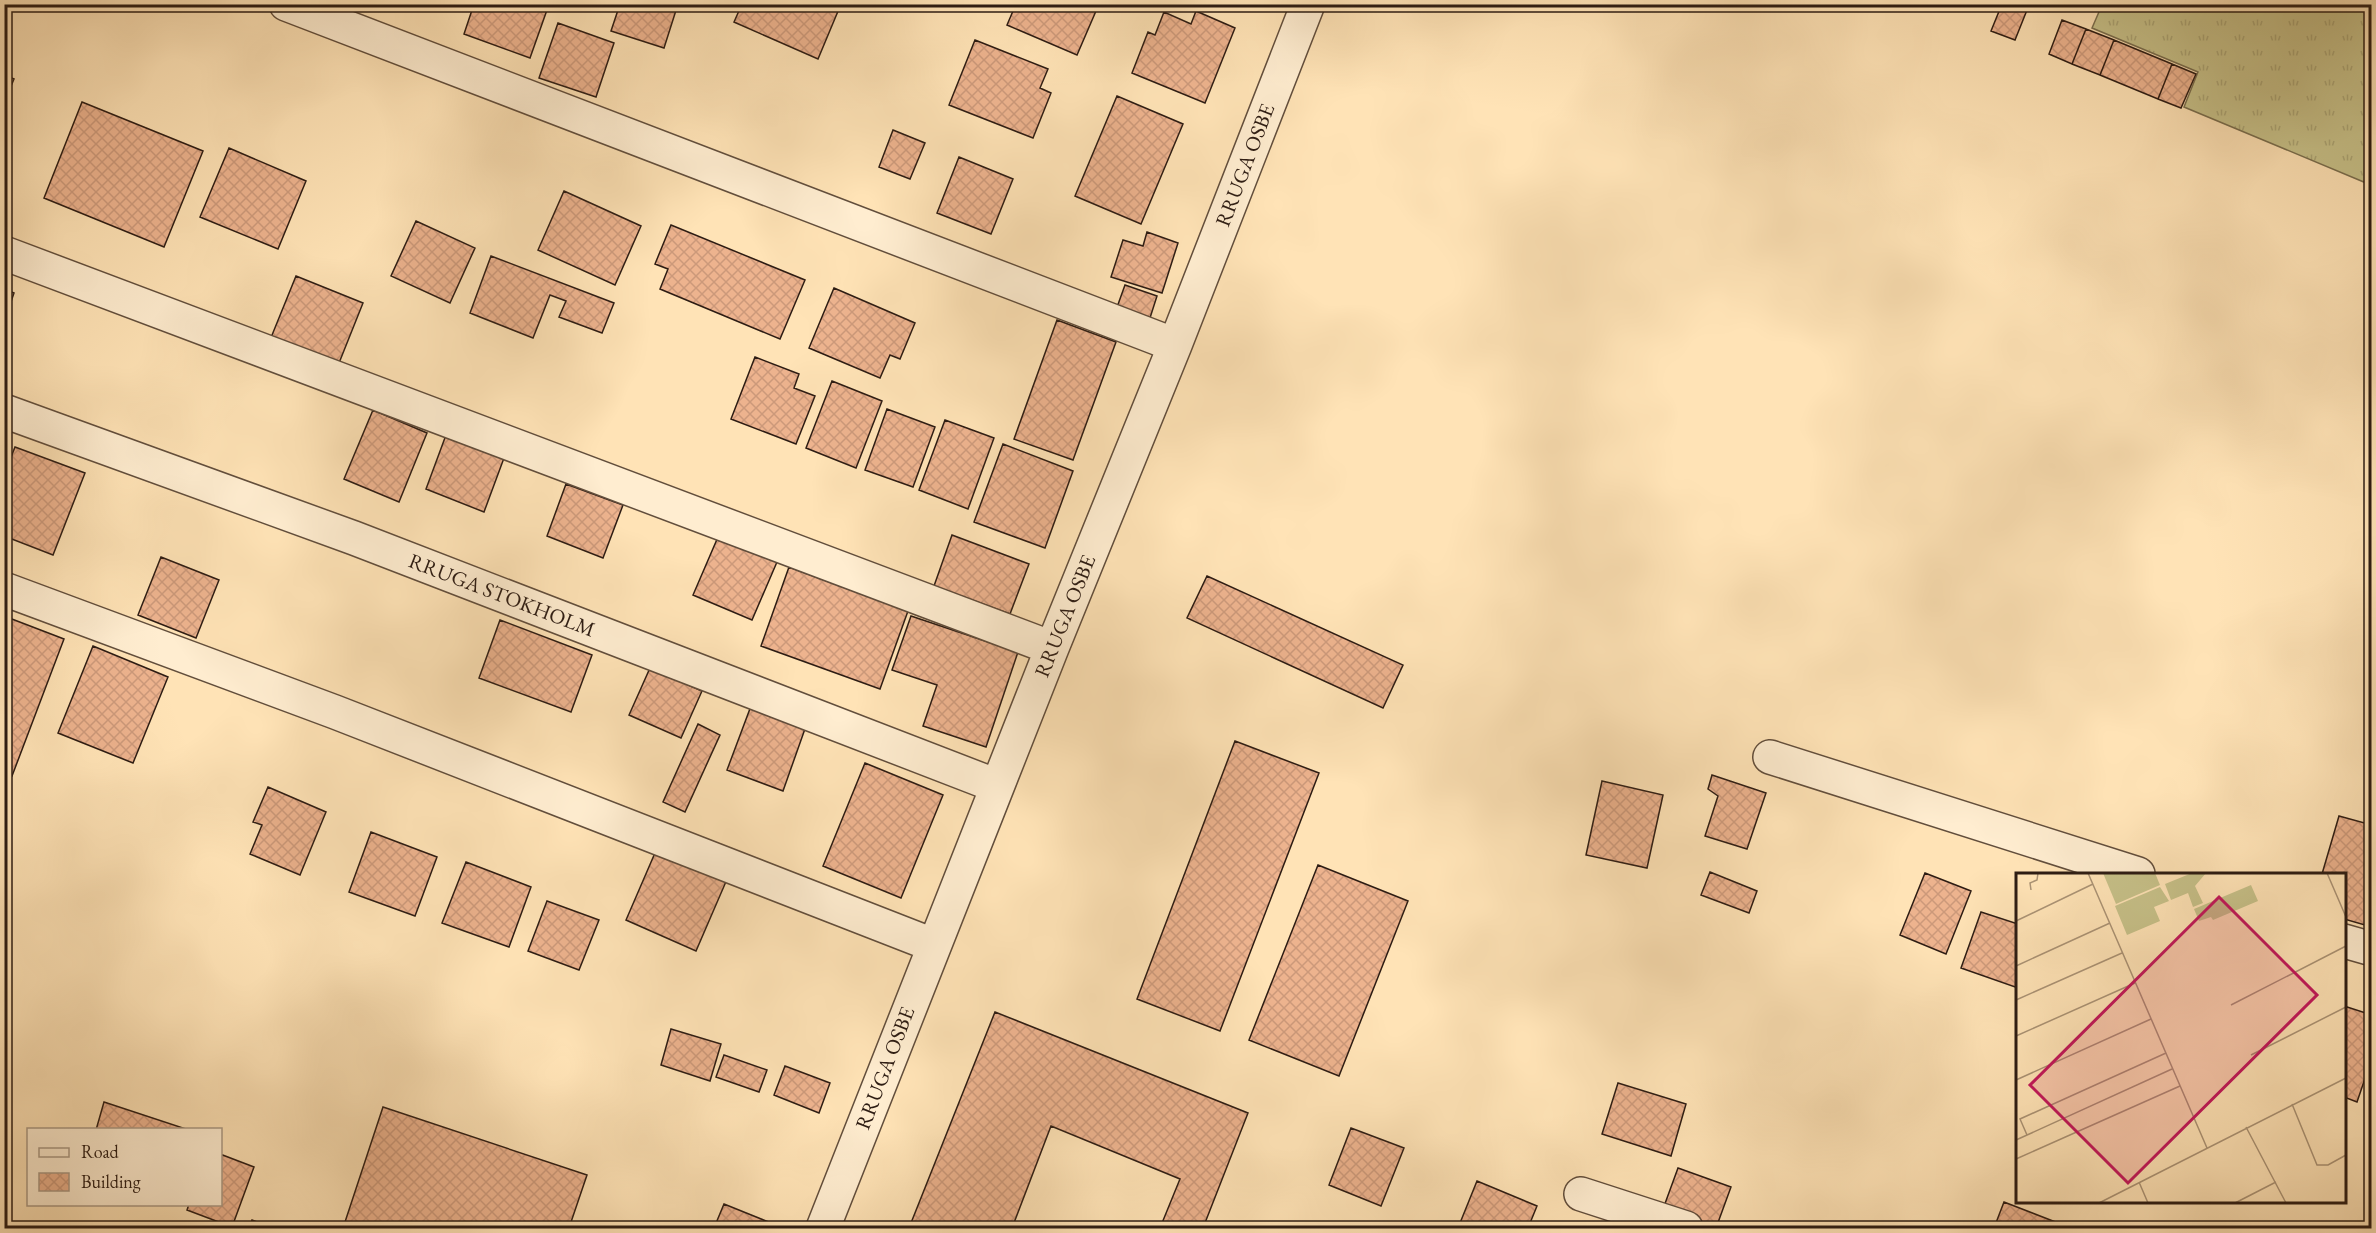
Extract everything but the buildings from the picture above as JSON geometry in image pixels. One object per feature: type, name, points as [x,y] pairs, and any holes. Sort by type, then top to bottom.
[{"type":"street","points":[[286,4],[1175,345]]},
{"type":"street","name":"RRUGA OSBE","points":[[823,1228],[933,945],[1175,345],[1300,7]]},
{"type":"street","points":[[4,253],[1052,648]]},
{"type":"street","name":"RRUGA STOKHOLM","points":[[4,411],[354,538],[997,786]]},
{"type":"street","points":[[4,589],[334,711],[933,945]]},
{"type":"street","points":[[1770,757],[2135,873]]},
{"type":"street","points":[[2346,941],[2372,949]]},
{"type":"street","points":[[1581,1194],[1686,1228]]},
{"type":"green space","points":[[2356,4],[2371,11],[2371,185],[2184,107],[2198,72],[2092,28],[2102,5]]}]
